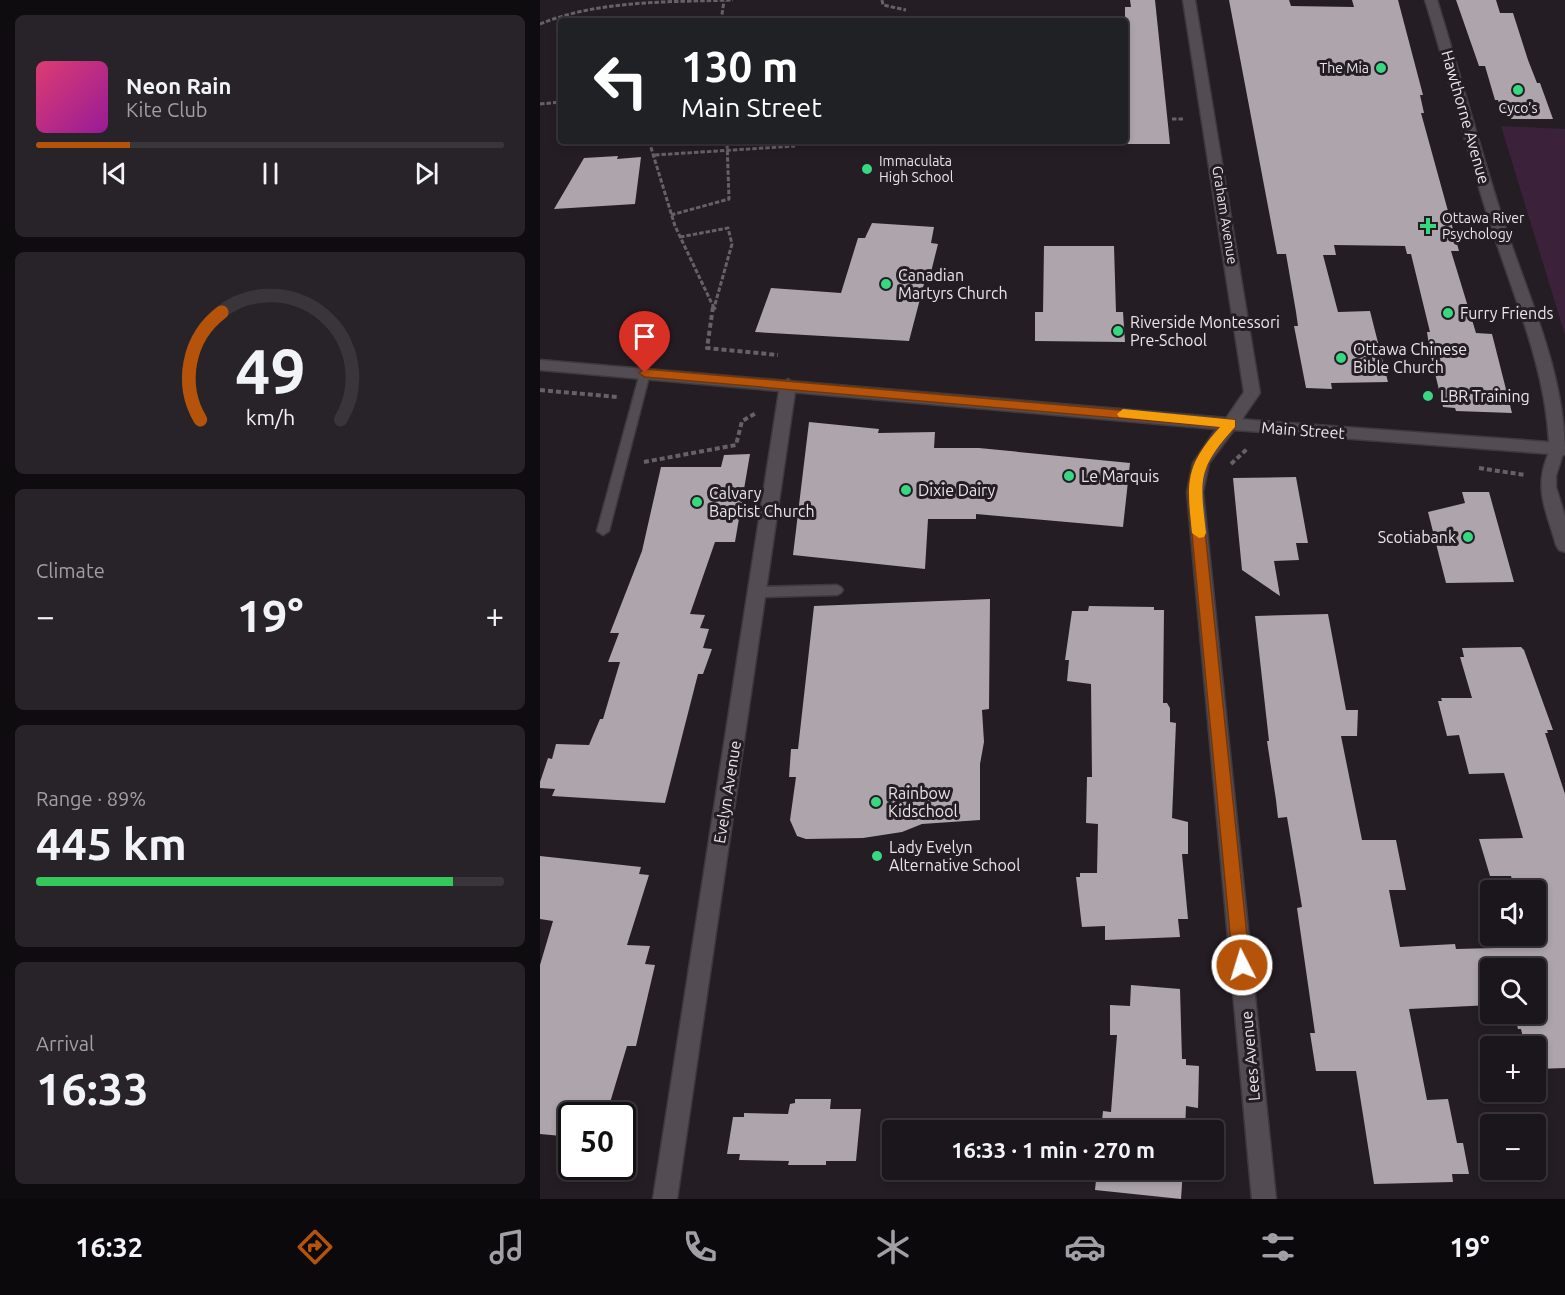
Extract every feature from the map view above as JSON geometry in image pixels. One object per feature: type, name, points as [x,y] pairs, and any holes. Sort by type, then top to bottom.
[{"type":"main road","name":"Graham Avenue","points":[[1189,0],[1252,393],[1230,424]]},
{"type":"main road","name":"Hawthorne Avenue","points":[[1431,0],[1558,418],[1561,449],[1548,476],[1548,487],[1565,545]]},
{"type":"main road","name":"Main Street","points":[[540,365],[1230,424],[1561,449]]},
{"type":"main road","name":"Evelyn Avenue","points":[[665,1199],[788,385]]},
{"type":"main road","name":"Lees Avenue","points":[[1230,424],[1204,455],[1197,470],[1195,492],[1264,1199]]},
{"type":"lane","points":[[603,531],[645,373]]},
{"type":"lane","points":[[757,592],[837,590]]},
{"type":"path","points":[[593,8],[594,0]]},
{"type":"path","points":[[721,18],[724,0]]},
{"type":"path","points":[[540,24],[554,15],[593,8],[733,0]]},
{"type":"path","points":[[882,0],[883,5],[906,10]]},
{"type":"path","points":[[540,104],[558,102]]},
{"type":"path","points":[[650,144],[656,155],[671,215],[714,309]]},
{"type":"path","points":[[671,215],[729,199],[727,144]]},
{"type":"path","points":[[656,155],[795,146]]},
{"type":"path","points":[[680,237],[728,228],[732,244],[714,309],[707,348],[778,354]]},
{"type":"path","points":[[620,466],[736,445],[741,421],[756,413]]},
{"type":"shaded area","points":[[1501,126],[1565,129],[1565,335]]},
{"type":"building","points":[[1130,0],[1155,0],[1170,144],[1128,144],[1128,18],[1125,18],[1125,7],[1131,7]]},
{"type":"building","points":[[1229,0],[1289,0],[1291,6],[1354,7],[1352,0],[1398,0],[1423,95],[1420,95],[1424,113],[1421,113],[1459,251],[1451,251],[1476,333],[1492,334],[1512,413],[1456,411],[1455,408],[1443,407],[1430,352],[1427,332],[1430,332],[1411,254],[1407,254],[1405,246],[1334,245],[1336,255],[1323,255],[1338,312],[1370,311],[1388,382],[1331,383],[1332,389],[1306,388],[1294,326],[1298,326],[1286,254],[1277,254]]},
{"type":"building","points":[[1456,0],[1496,0],[1500,13],[1513,13],[1528,60],[1537,83],[1540,83],[1553,119],[1511,119],[1508,110],[1501,110],[1498,100],[1495,100],[1485,66],[1479,66]]},
{"type":"building","points":[[618,156],[617,159],[641,157],[635,204],[554,209],[584,158]]},
{"type":"building","name":"Canadian Martyrs Church","points":[[872,223],[934,227],[931,243],[938,244],[929,280],[925,280],[909,341],[755,332],[771,288],[841,293],[858,238],[865,238]]},
{"type":"building","points":[[1044,246],[1114,246],[1116,312],[1123,312],[1125,342],[1035,341],[1035,312],[1043,312]]},
{"type":"building","points":[[809,422],[879,429],[878,433],[935,432],[934,448],[979,448],[1130,463],[1123,527],[976,514],[976,519],[928,519],[925,569],[793,555]]},
{"type":"building","points":[[750,454],[735,542],[715,542],[690,614],[705,615],[700,628],[709,629],[703,648],[712,649],[703,674],[698,674],[665,803],[552,796],[555,789],[540,788],[540,782],[548,758],[552,759],[556,744],[589,745],[600,719],[603,719],[620,662],[608,662],[619,633],[610,633],[642,551],[661,467],[721,467],[724,455]]},
{"type":"building","points":[[1296,477],[1308,543],[1296,543],[1299,560],[1274,561],[1280,596],[1242,570],[1233,478]]},
{"type":"building","name":"Scotiabank","points":[[1462,492],[1489,492],[1514,582],[1446,583],[1428,512],[1465,503]]},
{"type":"building","points":[[990,599],[989,709],[982,710],[984,742],[980,764],[980,820],[922,824],[902,832],[863,838],[806,839],[797,836],[790,820],[796,777],[789,777],[791,749],[798,749],[814,606]]},
{"type":"building","points":[[1089,606],[1154,607],[1154,610],[1164,610],[1163,703],[1167,703],[1170,708],[1170,722],[1176,723],[1172,818],[1188,822],[1188,854],[1182,854],[1188,919],[1178,919],[1180,937],[1105,940],[1105,926],[1082,927],[1076,877],[1080,877],[1080,873],[1097,873],[1098,824],[1086,823],[1087,777],[1092,777],[1091,684],[1067,681],[1069,660],[1065,660],[1072,611],[1088,611]]},
{"type":"building","points":[[1328,614],[1346,710],[1358,710],[1357,736],[1341,736],[1362,840],[1396,840],[1406,890],[1389,890],[1400,947],[1455,944],[1456,949],[1546,946],[1546,880],[1512,880],[1511,876],[1490,876],[1479,839],[1523,838],[1504,773],[1469,774],[1459,735],[1447,736],[1438,701],[1442,701],[1441,698],[1472,698],[1460,657],[1464,657],[1462,648],[1521,647],[1553,730],[1547,730],[1548,733],[1545,733],[1565,794],[1565,1068],[1546,1069],[1546,1036],[1523,1036],[1517,1024],[1546,1024],[1546,958],[1480,958],[1480,1006],[1409,1009],[1427,1100],[1448,1099],[1457,1143],[1463,1143],[1469,1174],[1452,1174],[1453,1182],[1374,1184],[1356,1071],[1316,1071],[1310,1033],[1315,1033],[1297,908],[1302,907],[1287,817],[1278,818],[1267,741],[1269,741],[1255,616]]},
{"type":"building","points":[[540,856],[641,867],[639,874],[649,875],[627,945],[650,946],[645,964],[655,965],[636,1046],[627,1046],[610,1102],[558,1102],[558,1136],[540,1134],[540,965],[553,921],[540,919]]},
{"type":"building","points":[[1131,985],[1180,989],[1182,1059],[1186,1059],[1186,1065],[1199,1066],[1198,1108],[1186,1106],[1185,1120],[1102,1120],[1103,1111],[1111,1112],[1117,1035],[1110,1035],[1110,1005],[1130,1006]]},
{"type":"building","points":[[795,1099],[831,1099],[830,1109],[861,1109],[856,1161],[826,1161],[826,1165],[788,1165],[789,1161],[739,1160],[740,1154],[727,1154],[733,1117],[744,1117],[744,1113],[788,1114],[790,1104],[795,1103]]},
{"type":"building","points":[[1096,1180],[1182,1180],[1181,1199],[1095,1190]]},
{"type":"slow traffic","points":[[1123,414],[1230,424],[1204,455],[1197,470],[1195,492],[1199,533]]},
{"type":"place","name":"The Mia","points":[[1381,68]]},
{"type":"place","name":"Cyco’s","points":[[1518,90]]},
{"type":"place","name":"Immaculata High School","points":[[867,169]]},
{"type":"place","name":"Ottawa River Psychology","points":[[1428,226]]},
{"type":"place","name":"Canadian Martyrs Church","points":[[886,284]]},
{"type":"place","name":"Furry Friends","points":[[1448,313]]},
{"type":"place","name":"Riverside Montessori Pre-School","points":[[1118,331]]},
{"type":"place","name":"Ottawa Chinese Bible Church","points":[[1341,358]]},
{"type":"place","name":"LBR Training","points":[[1428,396]]},
{"type":"place","name":"Le Marquis","points":[[1069,476]]},
{"type":"place","name":"Dixie Dairy","points":[[906,490]]},
{"type":"place","name":"Calvary Baptist Church","points":[[697,502]]},
{"type":"place","name":"Scotiabank","points":[[1468,537]]},
{"type":"place","name":"Rainbow Kidschool","points":[[876,802]]},
{"type":"place","name":"Lady Evelyn Alternative School","points":[[877,856]]},
{"type":"route","points":[[645,373],[1230,424],[1204,455],[1197,470],[1195,492],[1242,965]]}]
